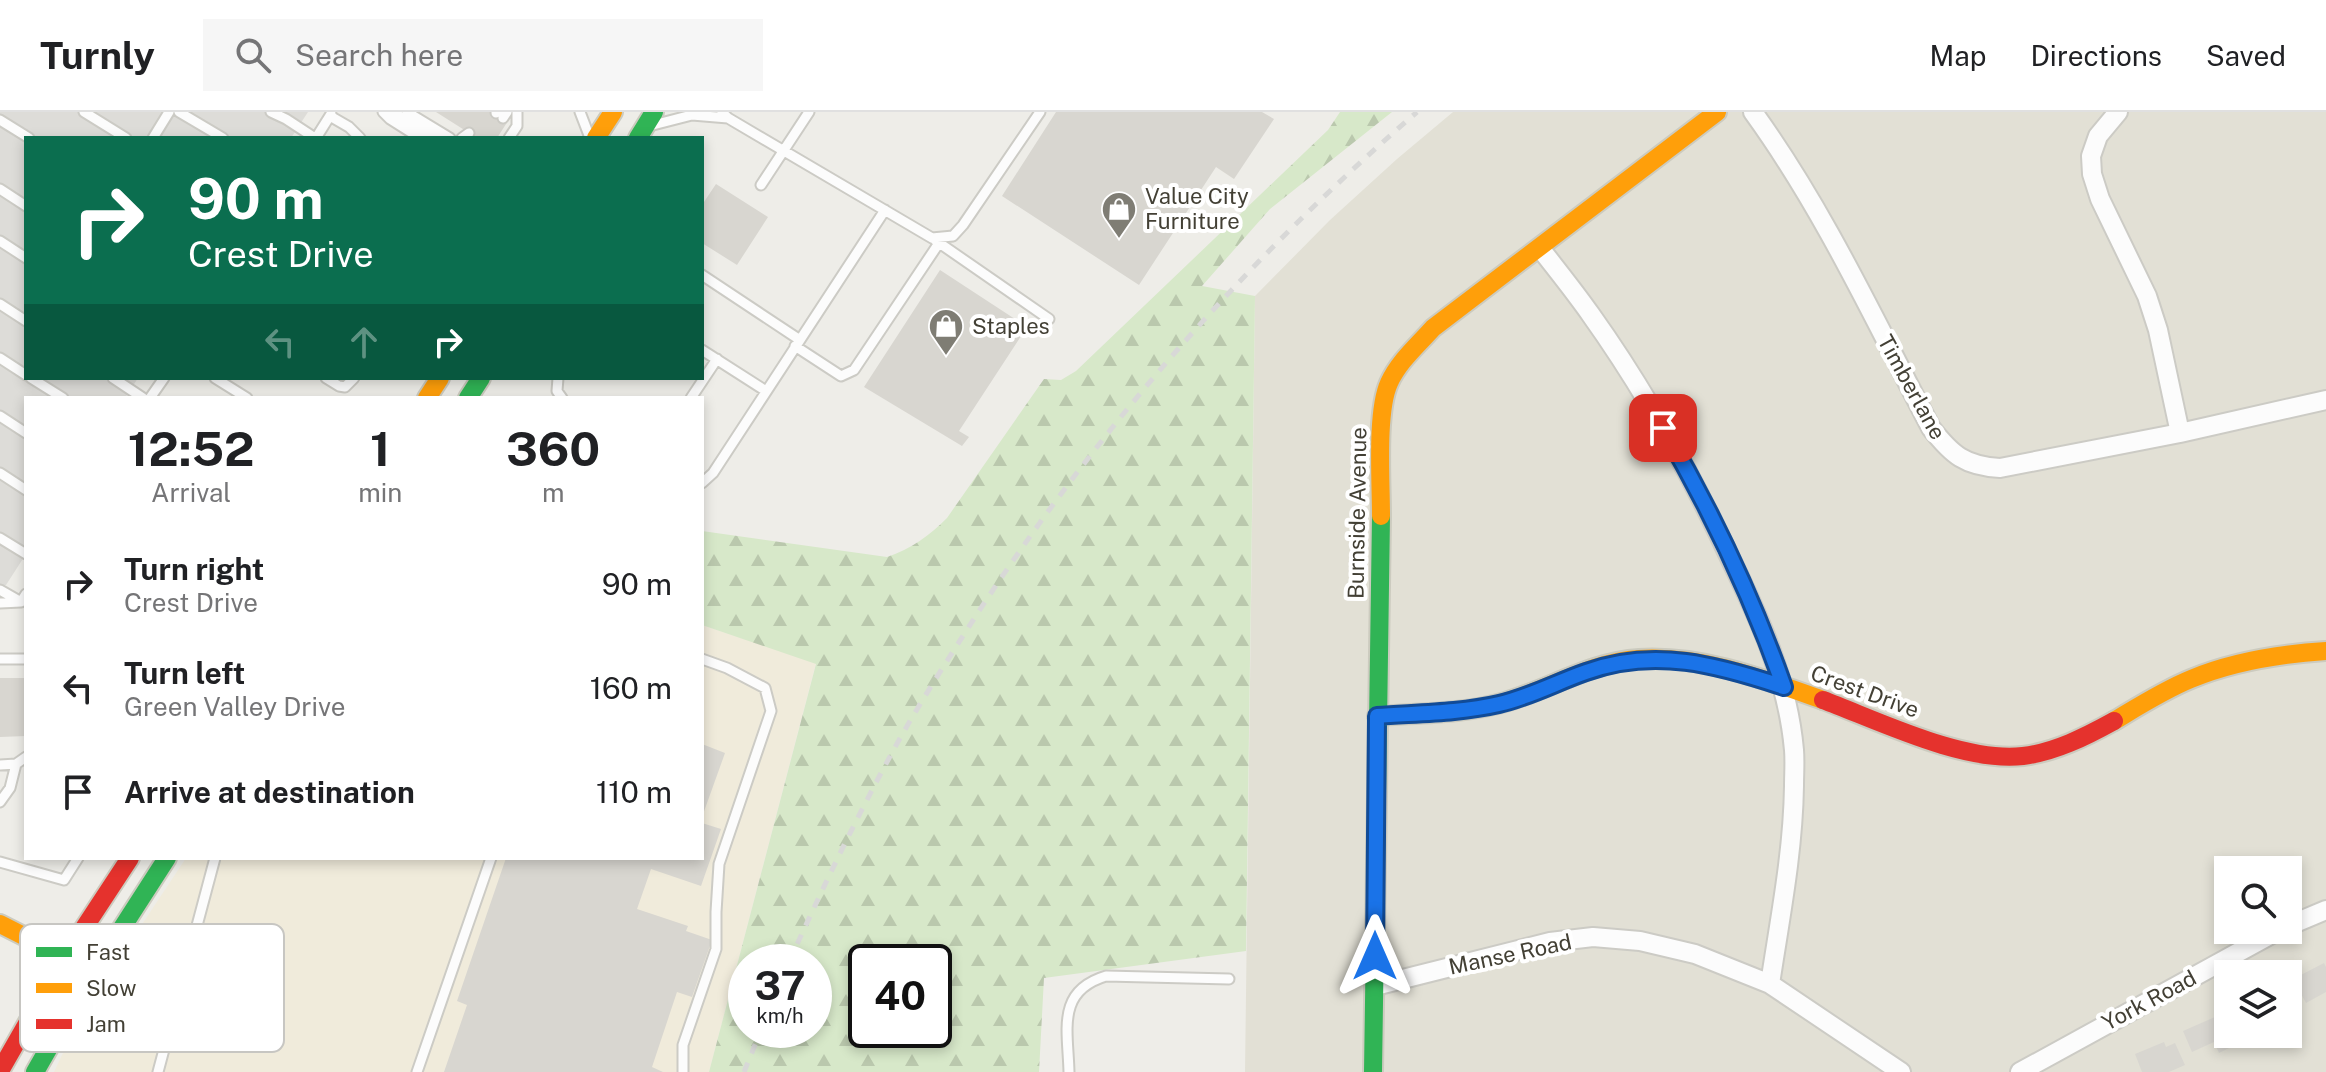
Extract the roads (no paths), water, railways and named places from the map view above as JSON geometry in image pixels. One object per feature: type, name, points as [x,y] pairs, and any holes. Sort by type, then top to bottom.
[{"type":"street","points":[[597,136],[613,112]]},
{"type":"street","name":"Burnside Avenue","points":[[1373,1072],[1382,430],[1384,401],[1390,380],[1433,328],[1717,112]]},
{"type":"street","name":"Timberlane","points":[[1753,112],[1826,227],[1931,428],[1949,450],[1966,462],[2000,468],[2180,433],[2326,400]]},
{"type":"street","points":[[2118,112],[2098,136],[2091,156],[2092,174],[2100,199],[2147,296],[2158,330],[2180,433]]},
{"type":"street","points":[[1540,248],[1591,314],[1677,452],[1761,623],[1784,687],[1795,751],[1794,803],[1790,859],[1770,984]]},
{"type":"street","name":"Crest Drive","points":[[1377,716],[1465,710],[1501,704],[1588,671],[1624,661],[1655,658],[1732,670],[1946,745],[1989,755],[2021,756],[2058,747],[2094,731],[2188,679],[2224,666],[2264,657],[2326,651]]},
{"type":"street","points":[[87,924],[129,860]]},
{"type":"street","points":[[124,924],[166,860]]},
{"type":"street","points":[[2302,920],[2326,910]]},
{"type":"street","points":[[0,924],[20,934]]},
{"type":"street","name":"Manse Road","points":[[1375,986],[1550,942],[1593,937],[1640,941],[1695,954],[1770,984],[1901,1072]]},
{"type":"street","name":"York Road","points":[[2020,1072],[2253,944]]},
{"type":"street","points":[[0,1071],[20,1036]]},
{"type":"street","points":[[35,1072],[45,1052]]},
{"type":"lane","points":[[84,112],[123,136]]},
{"type":"lane","points":[[154,136],[169,112]]},
{"type":"lane","points":[[179,112],[220,136]]},
{"type":"lane","points":[[272,112],[312,136]]},
{"type":"lane","points":[[383,112],[417,136]]},
{"type":"lane","points":[[393,112],[432,136]]},
{"type":"lane","points":[[407,112],[447,136]]},
{"type":"lane","points":[[510,136],[517,126],[517,112]]},
{"type":"lane","points":[[580,112],[589,136]]},
{"type":"lane","points":[[761,185],[809,112]]},
{"type":"lane","points":[[704,276],[841,376],[854,370],[936,240],[953,236],[963,225],[1040,112]]},
{"type":"lane","points":[[316,136],[331,114],[358,136]]},
{"type":"lane","points":[[645,126],[692,115],[725,115],[936,240],[1049,319]]},
{"type":"lane","points":[[0,120],[26,136]]},
{"type":"lane","points":[[0,189],[24,205]]},
{"type":"lane","points":[[704,481],[713,473],[885,210]]},
{"type":"lane","points":[[0,241],[24,257]]},
{"type":"lane","points":[[0,304],[24,320]]},
{"type":"lane","points":[[704,351],[766,391]]},
{"type":"lane","points":[[0,358],[24,374]]},
{"type":"lane","points":[[704,378],[717,359]]},
{"type":"lane","points":[[34,380],[60,396]]},
{"type":"lane","points":[[116,380],[140,396]]},
{"type":"lane","points":[[218,380],[244,396]]},
{"type":"lane","points":[[329,380],[345,387],[352,380]]},
{"type":"lane","points":[[0,416],[24,432]]},
{"type":"lane","points":[[0,473],[24,489]]},
{"type":"lane","points":[[0,538],[24,553]]},
{"type":"lane","points":[[0,590],[24,599]]},
{"type":"lane","points":[[0,603],[24,599]]},
{"type":"lane","points":[[0,659],[24,659]]},
{"type":"lane","points":[[683,1072],[683,1045],[716,949],[719,864],[771,711],[765,688],[704,660]]},
{"type":"lane","points":[[0,765],[16,764],[24,758]]},
{"type":"lane","points":[[0,802],[10,788],[16,764]]},
{"type":"lane","points":[[0,862],[64,880],[77,860]]},
{"type":"lane","points":[[198,924],[214,860]]},
{"type":"lane","points":[[417,1072],[490,860]]},
{"type":"lane","points":[[1069,1072],[1068,1016],[1072,999],[1082,986],[1092,980],[1106,976],[1229,979]]},
{"type":"lane","points":[[158,1072],[164,1052]]},
{"type":"railway","points":[[797,944],[884,767],[938,675],[1026,542],[1075,475],[1180,346],[1236,285],[1354,168],[1417,112]]},
{"type":"railway","points":[[744,1072],[754,1048]]},
{"type":"place","name":"Value City Furniture","points":[[1119,240]]},
{"type":"place","name":"Staples","points":[[946,357]]}]
